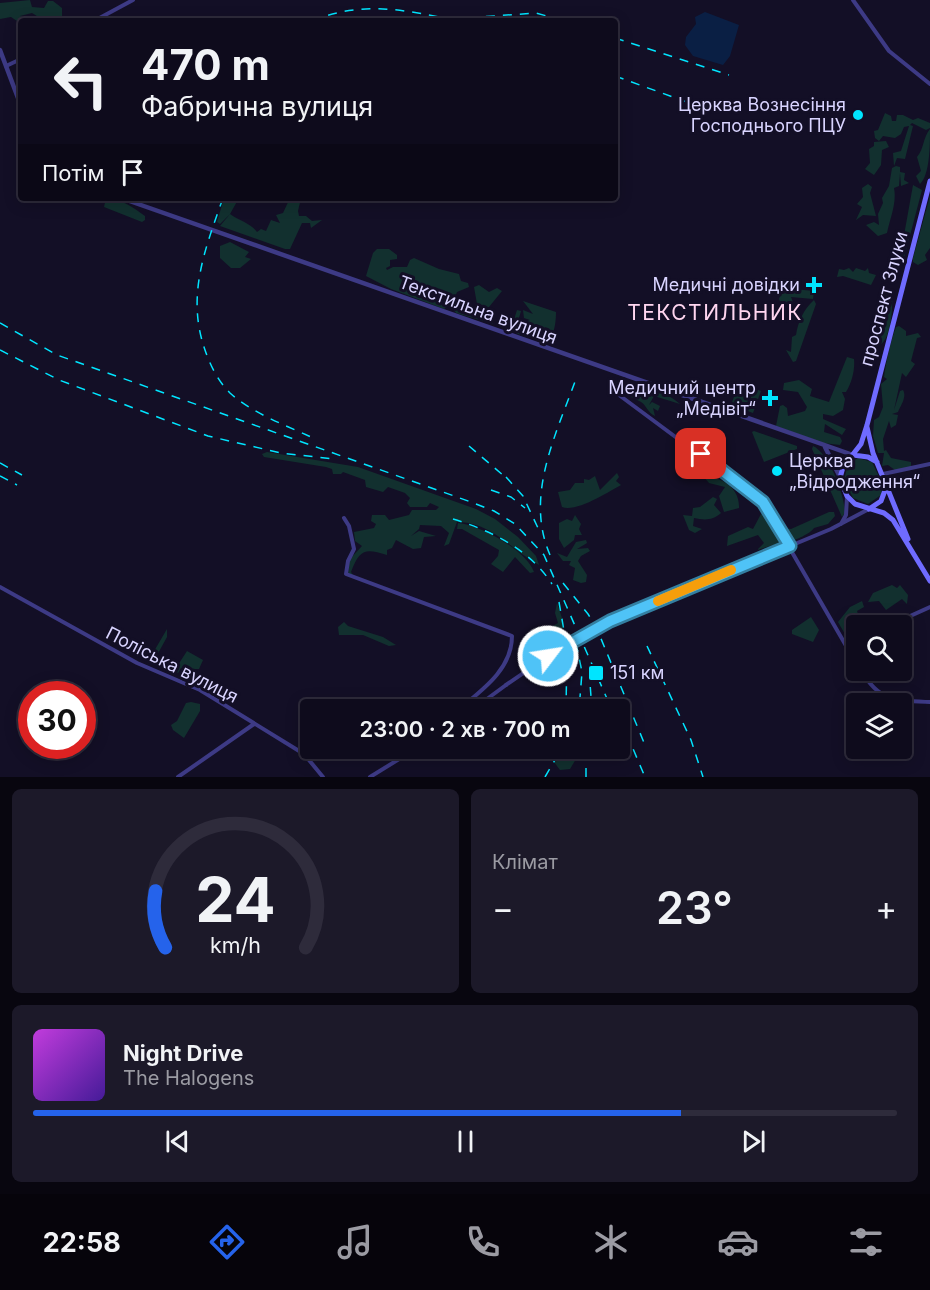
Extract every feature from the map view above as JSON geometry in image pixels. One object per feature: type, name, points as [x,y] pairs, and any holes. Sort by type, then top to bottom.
[{"type":"main road","name":"проспект Злуки","points":[[853,455],[861,444],[867,425],[930,181]]},
{"type":"main road","points":[[867,425],[878,464],[904,523],[909,544]]},
{"type":"main road","points":[[878,464],[868,457],[853,455],[843,466],[840,478],[847,496],[860,507],[888,516],[909,544],[930,582]]},
{"type":"main road","points":[[869,509],[880,501],[886,485]]},
{"type":"street","points":[[100,18],[133,0]]},
{"type":"street","points":[[854,0],[889,51],[930,84]]},
{"type":"street","points":[[0,50],[18,98]]},
{"type":"street","points":[[6,66],[18,60]]},
{"type":"street","name":"Текстильна вулиця","points":[[129,201],[853,455]]},
{"type":"street","points":[[619,394],[763,502],[845,644]]},
{"type":"street","points":[[825,447],[840,478]]},
{"type":"street","points":[[883,474],[930,464]]},
{"type":"street","points":[[840,525],[846,516],[847,496]]},
{"type":"street","points":[[487,699],[564,645],[595,628],[840,525],[869,509]]},
{"type":"street","points":[[344,518],[349,526],[354,549],[345,569],[349,575],[512,636],[507,658],[493,682],[472,699]]},
{"type":"street","name":"Поліська вулиця","points":[[0,587],[137,663],[200,690],[304,754],[323,777]]},
{"type":"street","points":[[912,615],[930,607]]},
{"type":"street","points":[[867,681],[871,688],[882,695],[904,701],[930,702]]},
{"type":"street","points":[[178,777],[254,724]]},
{"type":"street","points":[[370,777],[399,759]]},
{"type":"green space","points":[[30,0],[32,7],[44,8],[48,1],[53,1],[62,8],[62,18],[40,18],[32,13],[20,16],[27,18],[18,18],[18,21],[11,17],[0,19],[0,3]]},
{"type":"green space","points":[[885,113],[891,116],[892,121],[896,121],[897,115],[903,115],[913,120],[918,118],[930,123],[930,128],[926,130],[912,123],[910,125],[913,126],[905,159],[897,158],[894,166],[893,153],[901,151],[909,126],[904,127],[901,134],[895,138],[883,136],[879,141],[875,138],[874,131],[878,130]]},
{"type":"green space","points":[[930,129],[928,167],[920,184],[916,176],[921,171],[917,157]]},
{"type":"green space","points":[[886,141],[889,147],[882,150],[881,165],[874,175],[865,169],[870,163],[869,149],[874,146],[874,142]]},
{"type":"green space","points":[[900,167],[900,172],[905,173],[904,180],[909,183],[901,186],[900,173],[899,186],[894,188],[894,205],[887,233],[878,236],[866,225],[874,222],[879,225],[878,214],[883,203],[882,198],[889,186],[892,168]]},
{"type":"green space","points":[[868,184],[872,187],[870,193],[876,216],[863,215],[856,220],[862,207],[857,204],[863,197],[862,188]]},
{"type":"green space","points":[[913,185],[922,190],[903,262],[900,260],[901,252]]},
{"type":"green space","points":[[930,196],[930,248],[925,255],[927,260],[918,265],[913,262],[913,258]]},
{"type":"green space","points":[[105,201],[119,201],[145,216],[145,220],[142,222],[104,207]]},
{"type":"green space","points":[[223,201],[237,201],[230,214],[220,224],[217,222]]},
{"type":"green space","points":[[289,201],[300,201],[299,216],[306,216],[312,221],[322,220],[311,228],[310,223],[302,223],[290,249],[220,226],[230,214],[252,226],[257,232],[261,229],[266,231],[271,220],[280,223],[276,215],[283,213]]},
{"type":"green space","points":[[230,242],[249,252],[245,257],[251,259],[240,268],[231,268],[220,258],[220,246]]},
{"type":"green space","points":[[377,249],[389,249],[397,255],[397,259],[390,260],[387,270],[393,267],[407,267],[410,260],[414,258],[439,269],[459,274],[461,281],[468,283],[469,287],[457,292],[453,302],[444,309],[391,289],[366,276],[373,253]]},
{"type":"green space","points":[[849,268],[853,272],[856,268],[865,271],[868,268],[869,273],[876,275],[871,285],[843,276],[837,277],[839,269]]},
{"type":"green space","points":[[479,285],[489,292],[497,288],[502,291],[489,307],[493,324],[456,313],[453,309],[473,311],[477,304],[474,287]]},
{"type":"green space","points":[[783,288],[814,291],[813,299],[791,297],[794,305],[801,307],[797,315],[792,310],[794,320],[788,321],[789,317],[781,312],[792,309],[781,304],[779,299]]},
{"type":"green space","points":[[892,291],[889,330],[883,343],[878,346],[874,332],[882,328],[883,322],[878,312],[884,308],[886,294]]},
{"type":"green space","points":[[814,300],[816,304],[796,361],[793,362],[786,350],[791,352],[792,337],[796,335],[804,311]]},
{"type":"green space","points":[[523,301],[556,312],[551,337],[535,339],[533,334],[526,337],[508,330],[515,327],[512,326],[517,310],[521,311],[517,325],[530,320],[524,318],[523,310],[533,314]]},
{"type":"green space","points":[[899,326],[906,331],[906,336],[918,333],[921,337],[917,338],[911,361],[915,364],[906,377],[902,373],[894,410],[900,391],[903,390],[904,398],[898,412],[892,414],[898,415],[896,425],[891,428],[889,421],[883,439],[884,451],[886,450],[891,458],[911,462],[911,467],[895,470],[888,465],[882,466],[884,453],[878,453],[873,436],[874,420],[879,417],[883,407],[881,384],[887,379],[884,377],[889,351],[896,327]]},
{"type":"green space","points":[[847,357],[854,359],[854,367],[848,388],[846,392],[842,392],[845,399],[843,410],[833,416],[823,414],[823,419],[846,429],[842,435],[825,424],[824,432],[840,437],[842,441],[840,445],[823,443],[776,426],[780,406],[787,408],[788,416],[805,411],[807,407],[798,392],[783,390],[784,383],[799,380],[812,389],[810,396],[829,402]]},
{"type":"green space","points":[[607,380],[665,394],[680,404],[654,396],[649,405],[652,402],[660,406],[658,411],[653,408],[655,416],[641,402],[618,390]]},
{"type":"green space","points":[[739,383],[761,391],[753,413],[731,405]]},
{"type":"green space","points":[[752,432],[797,446],[797,449],[764,462]]},
{"type":"green space","points":[[813,446],[825,457],[835,476],[844,506],[845,513],[842,517],[812,449]]},
{"type":"green space","points":[[267,452],[358,467],[476,509],[495,519],[518,537],[536,556],[539,565],[491,532],[469,523],[457,522],[449,544],[444,546],[449,533],[441,526],[420,525],[411,536],[419,531],[436,536],[424,537],[421,548],[413,549],[396,540],[392,548],[387,550],[387,555],[365,552],[354,564],[351,572],[353,575],[348,577],[349,560],[362,546],[355,541],[354,532],[374,528],[376,524],[371,521],[372,515],[385,515],[389,520],[409,515],[412,510],[436,510],[439,507],[430,503],[427,507],[410,507],[407,503],[410,498],[405,493],[388,487],[383,492],[366,487],[365,480],[343,472],[333,474],[332,469],[326,467],[264,457],[262,454]]},
{"type":"green space","points":[[858,458],[872,462],[883,485],[881,495],[868,504],[853,498],[844,480],[848,464]]},
{"type":"green space","points":[[617,473],[619,477],[616,481],[621,485],[576,507],[562,507],[558,492],[570,490],[575,483],[584,483],[584,479],[589,480],[595,476],[600,490]]},
{"type":"green space","points":[[703,476],[716,478],[728,484],[736,494],[739,508],[724,512],[719,496],[725,487],[709,483]]},
{"type":"green space","points":[[713,497],[717,499],[714,505],[721,513],[708,519],[694,518],[693,526],[702,529],[695,533],[689,530],[683,515],[692,516],[693,508],[700,507]]},
{"type":"green space","points":[[829,512],[834,512],[835,516],[828,524],[814,528],[799,538],[789,541],[781,531],[783,528],[791,529]]},
{"type":"green space","points":[[761,514],[768,516],[779,542],[777,544],[757,550],[764,543],[758,535],[727,546],[728,536],[748,527],[753,529]]},
{"type":"green space","points":[[575,515],[581,524],[579,529],[582,535],[575,535],[574,540],[564,548],[559,539],[559,523],[567,519],[572,521]]},
{"type":"green space","points":[[458,523],[478,528],[512,547],[522,555],[534,572],[530,573],[515,557],[503,572],[491,564],[498,556],[499,550],[462,529],[457,529]]},
{"type":"green space","points":[[586,540],[587,543],[577,549],[588,548],[590,551],[581,556],[578,561],[587,575],[586,582],[581,583],[573,580],[575,568],[569,565],[571,561],[563,561],[557,553],[567,557],[576,542]]},
{"type":"green space","points":[[892,585],[897,588],[900,585],[908,595],[907,604],[902,599],[886,610],[879,601],[868,602],[873,593]]},
{"type":"green space","points":[[862,601],[864,607],[857,611],[858,615],[846,615],[846,636],[838,622],[850,607]]},
{"type":"green space","points":[[557,603],[562,618],[563,634],[548,637],[546,644],[538,644],[537,653],[527,662],[520,654],[521,644],[558,623],[555,613]]},
{"type":"green space","points":[[811,617],[819,630],[813,642],[792,634],[792,630]]},
{"type":"green space","points":[[344,622],[348,626],[383,637],[396,645],[389,646],[363,635],[339,635],[338,627]]},
{"type":"green space","points":[[167,629],[167,637],[156,657],[176,668],[187,651],[203,660],[199,669],[192,669],[190,673],[181,668],[178,673],[150,658]]},
{"type":"green space","points":[[186,703],[200,704],[200,711],[184,738],[173,730],[171,725],[177,721]]},
{"type":"green space","points":[[576,759],[570,769],[560,770],[554,762]]},
{"type":"water","points":[[705,12],[739,25],[730,56],[723,65],[693,56],[685,45],[686,37],[696,24],[695,17]]},
{"type":"railway","points":[[322,18],[367,9],[420,13],[444,18]]},
{"type":"railway","points":[[466,18],[536,13],[554,18]]},
{"type":"railway","points":[[618,39],[729,75]]},
{"type":"railway","points":[[618,77],[695,105]]},
{"type":"railway","points":[[222,201],[204,254],[198,292],[197,311],[207,356],[215,373],[230,393],[248,407],[311,437]]},
{"type":"railway","points":[[0,323],[57,355],[471,502],[494,511],[515,524],[544,555],[607,699]]},
{"type":"railway","points":[[0,350],[59,380],[208,436],[281,453],[334,459]]},
{"type":"railway","points":[[550,555],[543,532],[540,510],[542,487],[546,464],[577,376]]},
{"type":"railway","points":[[469,446],[504,476]]},
{"type":"railway","points":[[0,463],[22,475]]},
{"type":"railway","points":[[0,476],[17,485]]},
{"type":"railway","points":[[506,477],[523,496],[538,528]]},
{"type":"railway","points":[[491,490],[511,497],[525,508]]},
{"type":"railway","points":[[453,519],[482,529],[521,551],[552,584]]},
{"type":"railway","points":[[563,583],[597,629],[645,745]]},
{"type":"railway","points":[[559,602],[567,648],[566,699]]},
{"type":"railway","points":[[576,643],[582,672],[580,699]]},
{"type":"railway","points":[[647,646],[691,740],[703,777]]},
{"type":"railway","points":[[589,670],[591,699]]},
{"type":"railway","points":[[630,742],[645,777]]},
{"type":"railway","points":[[545,777],[556,759]]},
{"type":"railway","points":[[586,759],[586,777]]},
{"type":"slow traffic","points":[[658,601],[731,570]]},
{"type":"place","name":"Церква Вознесіння Господнього ПЦУ","points":[[858,115]]},
{"type":"place","name":"Медичні довідки","points":[[814,285]]},
{"type":"place","name":"Медичний центр „Медівіт“","points":[[770,398]]},
{"type":"place","name":"Церква „Відродження“","points":[[777,471]]},
{"type":"place","name":"151 км","points":[[596,673]]},
{"type":"district","name":"ТЕКСТИЛЬНИК","points":[[715,313]]},
{"type":"route","points":[[548,656],[610,621],[790,546],[763,502],[701,454]]}]
